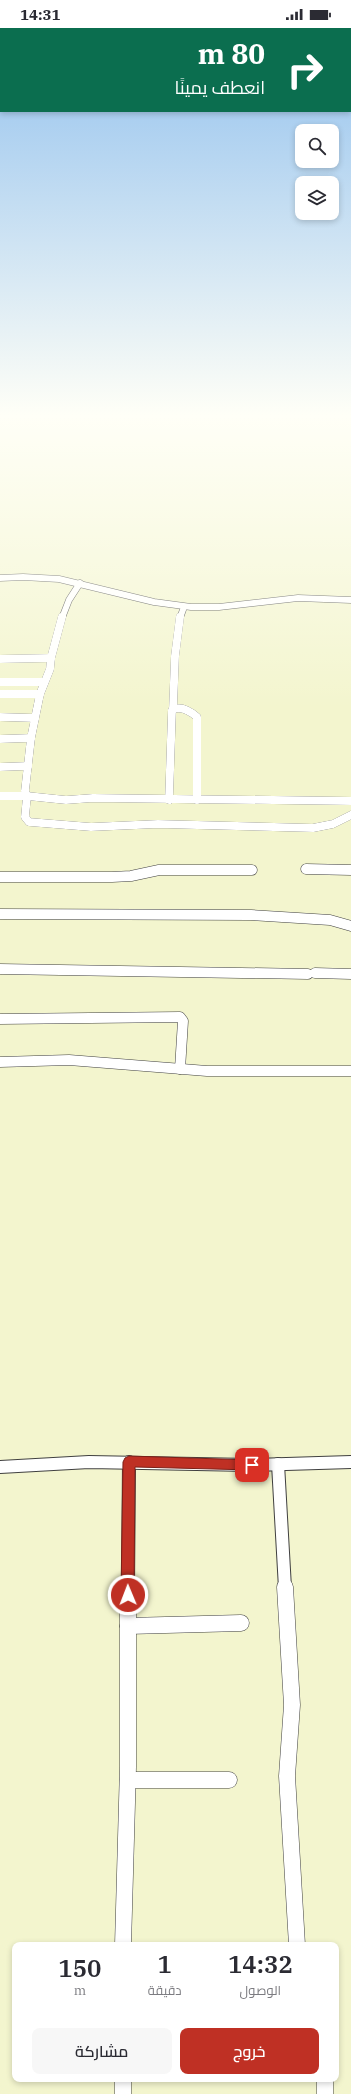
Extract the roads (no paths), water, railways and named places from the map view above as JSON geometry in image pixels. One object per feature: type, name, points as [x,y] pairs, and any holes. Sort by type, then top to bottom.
[{"type":"street","points":[[0,578],[39,577],[80,583],[149,601],[184,607],[214,607],[301,598],[351,600]]},
{"type":"street","points":[[80,583],[69,600],[65,610],[51,658],[50,669],[40,694],[31,738],[25,791],[27,796],[25,816],[29,822],[91,827],[158,824],[314,828],[338,822],[351,815]]},
{"type":"street","points":[[170,800],[173,709],[172,682],[178,630],[184,607]]},
{"type":"street","points":[[0,659],[51,658]]},
{"type":"street","points":[[0,682],[44,682]]},
{"type":"street","points":[[0,694],[40,694]]},
{"type":"street","points":[[173,709],[189,710],[197,715],[197,800]]},
{"type":"street","points":[[0,718],[35,718]]},
{"type":"street","points":[[0,739],[31,738]]},
{"type":"street","points":[[0,767],[28,766]]},
{"type":"street","points":[[0,796],[27,796],[66,800],[93,798],[351,801]]},
{"type":"street","points":[[306,869],[351,870]]},
{"type":"street","points":[[0,877],[112,877],[131,876],[159,870],[252,870]]},
{"type":"street","points":[[0,914],[258,916],[330,920],[351,926]]},
{"type":"street","points":[[0,969],[351,974]]},
{"type":"street","points":[[0,1019],[180,1016],[183,1021],[180,1069]]},
{"type":"street","points":[[0,1062],[69,1060],[207,1071],[351,1071]]},
{"type":"street","points":[[0,1467],[66,1462],[129,1462],[238,1466],[351,1462]]},
{"type":"street","points":[[123,1942],[123,1883],[128,1780],[127,1549],[129,1462]]},
{"type":"street","points":[[278,1464],[292,1705],[287,1776],[297,1942]]},
{"type":"street","points":[[128,1626],[241,1623]]},
{"type":"street","points":[[128,1780],[229,1780]]},
{"type":"street","points":[[123,2082],[123,2094]]},
{"type":"street","points":[[325,2082],[325,2094]]}]
